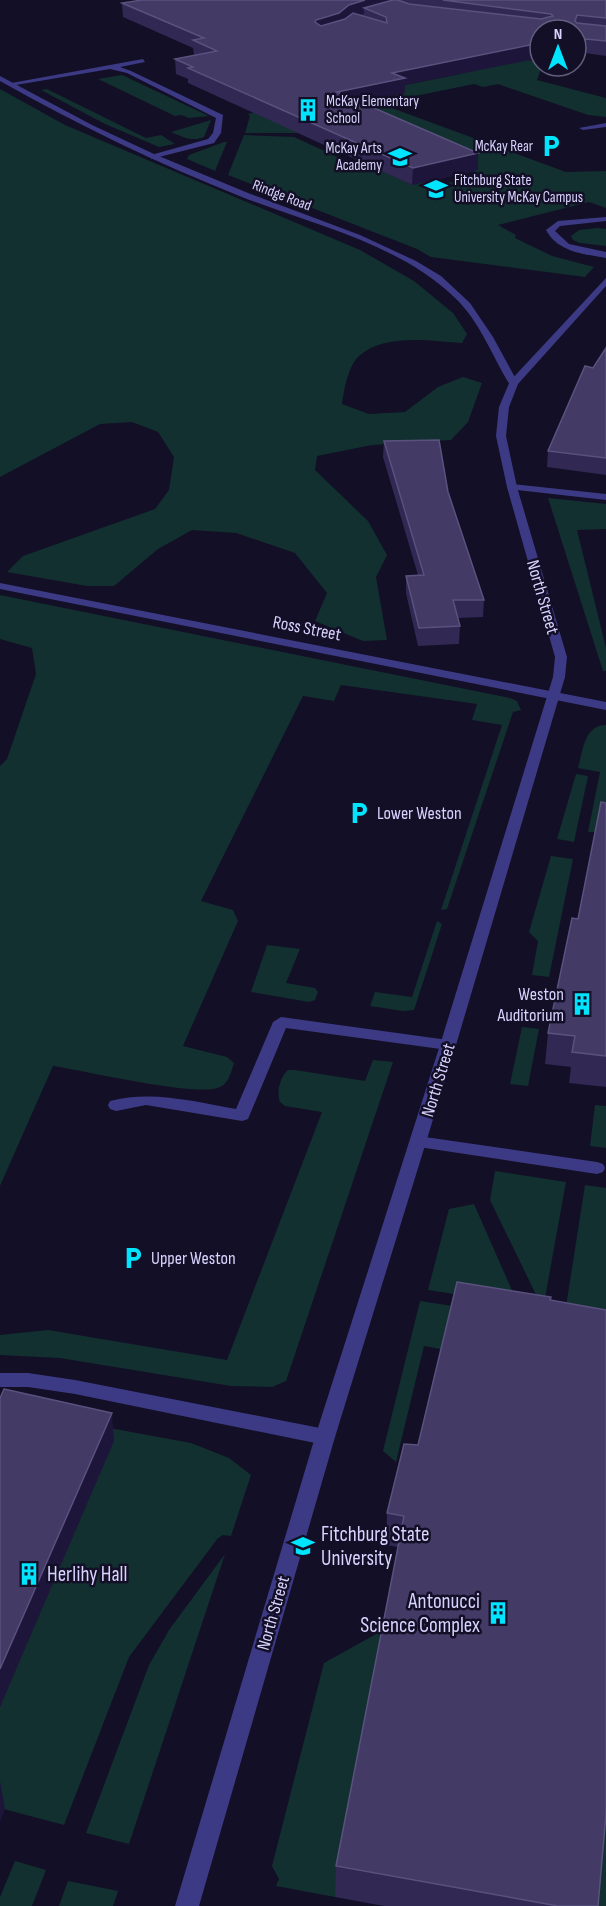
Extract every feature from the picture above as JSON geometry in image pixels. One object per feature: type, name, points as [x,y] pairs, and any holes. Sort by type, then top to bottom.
[{"type":"street","points":[[10,84],[143,62]]},
{"type":"street","points":[[112,67],[129,72],[220,117],[217,133],[211,141],[153,157]]},
{"type":"street","name":"Rindge Road","points":[[0,78],[66,115],[153,157],[371,244],[439,280],[458,295],[475,315],[513,383]]},
{"type":"street","points":[[584,128],[606,125]]},
{"type":"street","points":[[606,219],[558,224],[550,230],[553,236],[568,246],[606,255]]},
{"type":"street","name":"North Street","points":[[187,1906],[325,1437],[448,1045],[559,676],[561,657],[512,487],[501,436],[504,407],[513,383],[606,281]]},
{"type":"street","points":[[512,487],[606,497]]},
{"type":"street","name":"Ross Street","points":[[0,586],[606,706]]},
{"type":"street","points":[[116,1105],[146,1100],[242,1115],[281,1022],[448,1045]]},
{"type":"street","points":[[418,1142],[597,1168]]},
{"type":"street","points":[[0,1380],[28,1380],[75,1387],[325,1437]]},
{"type":"green space","points":[[506,57],[528,60],[528,78],[538,78],[537,80],[606,98],[606,117],[588,115],[498,84],[483,87],[474,84],[415,96],[409,101],[394,96],[404,93],[391,88],[460,74]]},
{"type":"green space","points":[[122,75],[209,116],[189,118],[181,115],[175,116],[98,79]]},
{"type":"green space","points":[[0,89],[65,125],[360,250],[414,281],[453,313],[467,334],[462,343],[408,340],[382,344],[370,349],[355,360],[347,378],[342,404],[369,414],[405,412],[438,387],[463,377],[482,383],[468,422],[451,440],[372,445],[317,456],[315,470],[368,521],[387,555],[376,577],[387,640],[363,641],[315,621],[327,593],[295,553],[236,533],[192,530],[158,549],[114,586],[87,586],[7,572],[23,556],[155,509],[169,490],[174,457],[158,432],[132,422],[100,424],[0,477]]},
{"type":"green space","points":[[47,89],[146,138],[161,135],[175,144],[159,147],[105,124],[41,90]]},
{"type":"green space","points":[[364,90],[400,104],[389,107],[566,172],[606,171],[606,208],[589,202],[498,225],[516,235],[515,238],[552,256],[594,267],[585,277],[431,257],[417,249],[228,175],[244,135],[294,137],[357,166],[367,164],[412,185],[425,182],[435,186],[481,175],[316,100]]},
{"type":"green space","points":[[273,108],[301,133],[245,133],[250,116],[248,114]]},
{"type":"green space","points":[[211,120],[204,137],[187,138],[171,132]]},
{"type":"green space","points":[[227,142],[215,171],[187,159],[189,155]]},
{"type":"green space","points":[[606,229],[606,246],[580,243],[573,240],[571,236],[579,230]]},
{"type":"green space","points":[[548,498],[606,504],[606,529],[577,530],[606,648],[606,671],[603,671]]},
{"type":"green space","points":[[0,595],[510,698],[517,701],[521,710],[513,712],[447,909],[441,910],[502,725],[472,720],[477,704],[341,685],[334,701],[303,696],[201,901],[233,910],[238,921],[183,1046],[227,1057],[234,1063],[228,1080],[220,1087],[189,1089],[53,1066],[0,1186],[0,766],[7,759],[36,674],[32,648],[0,639]]},
{"type":"green space","points":[[606,725],[606,832],[588,832],[600,772],[578,768],[589,734],[593,729]]},
{"type":"green space","points":[[576,774],[588,776],[574,842],[557,839]]},
{"type":"green space","points":[[551,856],[573,859],[549,977],[532,975],[538,941],[529,932]]},
{"type":"green space","points":[[437,921],[442,924],[414,1010],[403,1011],[370,1006],[375,992],[412,997]]},
{"type":"green space","points":[[267,945],[300,949],[286,983],[315,988],[318,992],[315,1000],[309,1002],[251,992]]},
{"type":"green space","points":[[522,1027],[539,1029],[528,1086],[510,1084]]},
{"type":"green space","points":[[373,1060],[393,1062],[286,1381],[272,1387],[231,1386],[60,1358],[0,1355],[0,1335],[48,1330],[227,1360],[322,1112],[285,1106],[279,1098],[281,1081],[288,1070],[295,1070],[365,1081]]},
{"type":"green space","points":[[595,1105],[606,1106],[606,1148],[590,1146]]},
{"type":"green space","points":[[495,1171],[566,1182],[543,1309],[490,1200]]},
{"type":"green space","points":[[585,1185],[606,1188],[606,1343],[565,1313]]},
{"type":"green space","points":[[474,1204],[518,1304],[428,1290],[449,1209]]},
{"type":"green space","points":[[420,1301],[519,1316],[446,1350],[424,1346],[396,1462],[383,1451]]},
{"type":"green space","points":[[77,1422],[191,1443],[229,1458],[251,1475],[231,1536],[223,1535],[218,1538],[129,1657],[64,1825],[0,1808],[0,1707]]},
{"type":"green space","points":[[225,1554],[129,1844],[86,1833],[149,1665],[169,1630]]},
{"type":"green space","points":[[387,1628],[335,1897],[276,1886],[279,1879],[272,1866],[324,1663]]},
{"type":"green space","points":[[606,1788],[606,1906],[595,1906]]},
{"type":"green space","points":[[15,1861],[46,1870],[32,1906],[0,1906],[0,1897]]},
{"type":"green space","points":[[68,1881],[118,1891],[113,1906],[59,1906]]},
{"type":"building","points":[[142,0],[365,0],[349,5],[339,13],[316,20],[315,22],[321,26],[345,19],[353,13],[387,23],[386,17],[364,8],[393,0],[409,4],[532,18],[528,18],[528,45],[392,73],[405,78],[337,92],[478,153],[413,168],[188,68],[193,67],[175,59],[217,51],[193,40],[204,38],[122,3]]},
{"type":"building","points":[[443,0],[606,0],[606,18],[577,15],[576,18],[545,18],[553,16]]},
{"type":"building","points":[[588,24],[606,26],[606,41],[588,39]]},
{"type":"building","points":[[606,348],[606,458],[548,451],[585,366],[593,368]]},
{"type":"building","points":[[439,440],[448,492],[484,600],[453,600],[460,626],[419,628],[406,576],[424,575],[384,441]]},
{"type":"building","points":[[601,802],[606,803],[606,1056],[572,1052],[575,1036],[548,1033],[572,918],[578,919]]},
{"type":"building","name":"Antonucci Science Complex","points":[[457,1282],[551,1297],[550,1300],[606,1310],[606,1814],[598,1906],[558,1906],[336,1866],[404,1516],[387,1513],[404,1444],[418,1445]]},
{"type":"building","name":"Herlihy Hall","points":[[4,1389],[112,1413],[0,1669],[0,1398]]},
{"type":"place","name":"McKay Elementary School","points":[[308,110]]},
{"type":"place","name":"McKay Rear","points":[[551,146]]},
{"type":"place","name":"McKay Arts Academy","points":[[400,157]]},
{"type":"place","name":"Fitchburg State University McKay Campus","points":[[436,189]]},
{"type":"place","name":"Lower Weston","points":[[359,813]]},
{"type":"place","name":"Weston Auditorium","points":[[582,1004]]},
{"type":"place","name":"Upper Weston","points":[[133,1258]]},
{"type":"place","name":"Fitchburg State University","points":[[303,1546]]},
{"type":"place","name":"Herlihy Hall","points":[[29,1574]]},
{"type":"place","name":"Antonucci Science Complex","points":[[498,1613]]}]
